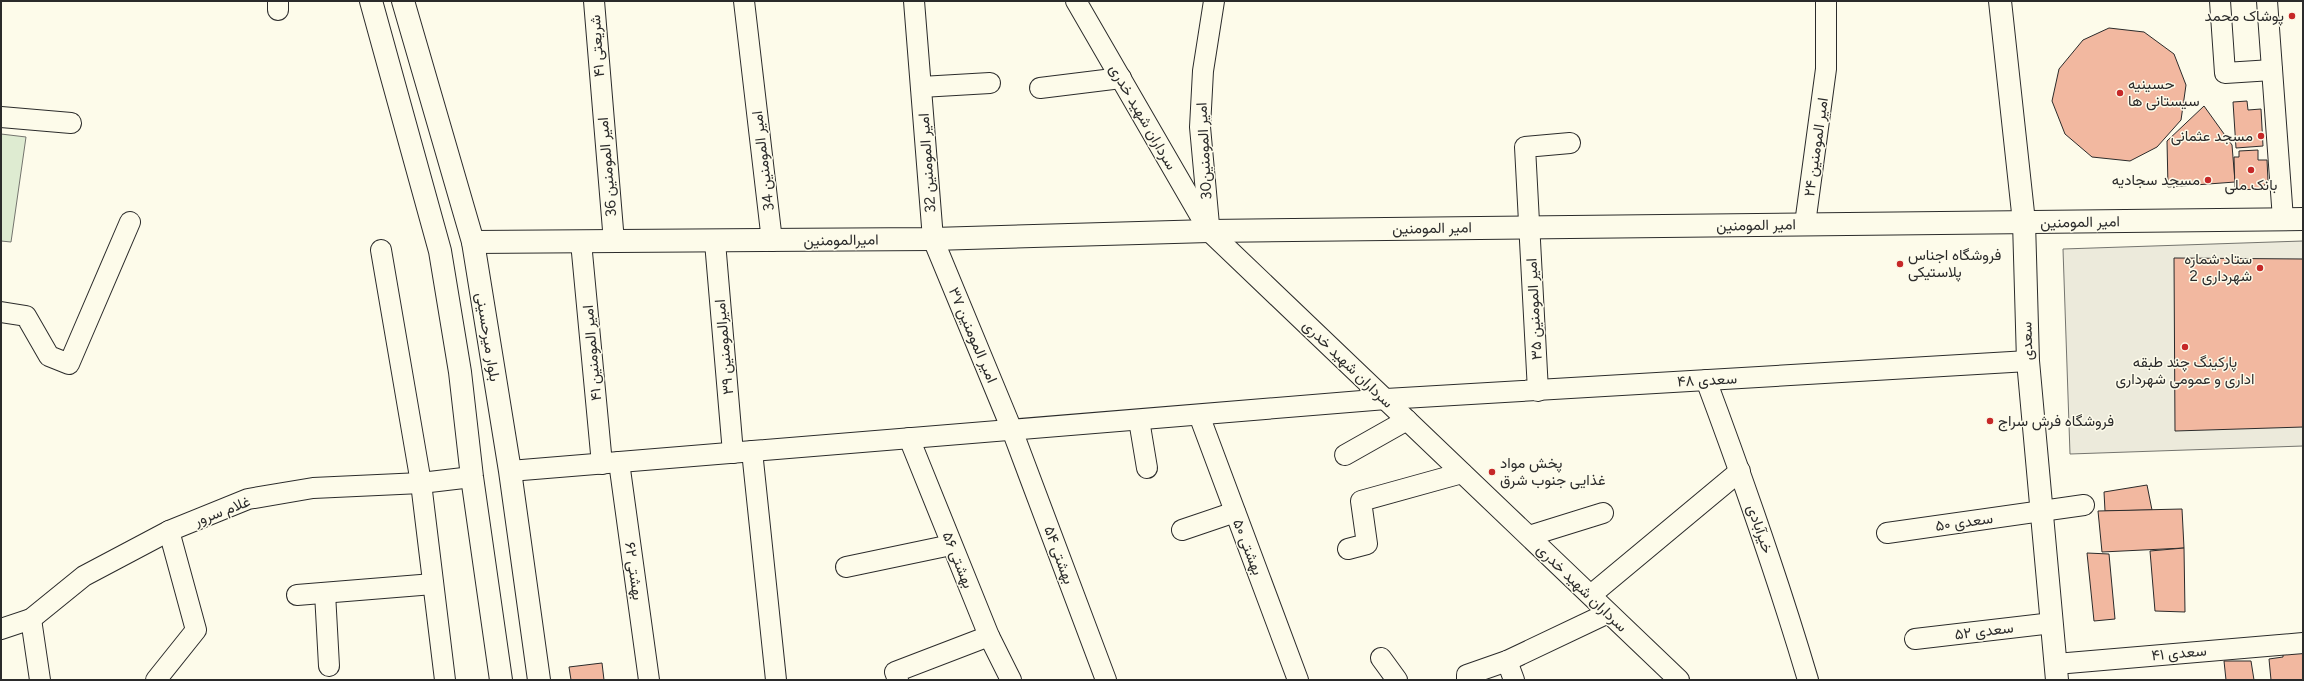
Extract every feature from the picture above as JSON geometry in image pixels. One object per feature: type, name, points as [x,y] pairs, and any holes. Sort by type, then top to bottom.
[{"type":"main road","points":[[371,1],[440,251],[460,372],[472,477],[502,680]]},
{"type":"main road","name":"بلوار میرحسینی","points":[[403,1],[473,242],[510,471],[539,680]]},
{"type":"main road","name":"سعدی","points":[[2000,1],[2024,222],[2028,361],[2057,672]]},
{"type":"main road","name":"امیر المومنین","points":[[1209,231],[2293,219]]},
{"type":"main road","name":"امیرالمومنین","points":[[473,242],[715,242],[933,239],[1209,231]]},
{"type":"street","name":"شریعتی ۴۱","points":[[594,1],[601,91]]},
{"type":"street","name":"امیر المومنین 34","points":[[744,1],[772,241]]},
{"type":"street","name":"امیر المومنین 32","points":[[914,1],[933,239]]},
{"type":"street","name":"سرداران شهید خدری","points":[[1076,1],[1209,231],[1679,680]]},
{"type":"street","name":"امیر المومنین30","points":[[1209,231],[1200,127],[1203,72],[1214,1]]},
{"type":"street","name":"امیر المومنین ۲۴","points":[[1805,224],[1826,69],[1826,1]]},
{"type":"street","points":[[2220,1],[2224,72],[2272,70]]},
{"type":"street","points":[[2267,1],[2272,70],[2293,219]]},
{"type":"street","points":[[1040,88],[1121,78]]},
{"type":"street","points":[[921,87],[990,83]]},
{"type":"street","name":"امیر المومنین 36","points":[[601,91],[614,242]]},
{"type":"street","points":[[1,117],[71,123]]},
{"type":"street","name":"امیر المومنین ۳۵","points":[[1538,390],[1525,147],[1570,143]]},
{"type":"street","points":[[1,312],[26,316],[49,356],[69,364],[130,222]]},
{"type":"street","name":"امیر المومنین ۳۷","points":[[933,239],[1012,430]]},
{"type":"street","name":"امیر المومنین ۴۱","points":[[582,242],[611,463]]},
{"type":"street","name":"امیرالمومنین ۳۹","points":[[715,242],[742,452],[776,680]]},
{"type":"street","points":[[381,250],[421,484],[445,680]]},
{"type":"street","name":"سعدی ۴۸","points":[[510,471],[1386,399],[2028,361]]},
{"type":"street","name":"خیرآبادی","points":[[1706,380],[1740,471],[1784,600],[1808,680]]},
{"type":"street","name":"بهشتی ۵۰","points":[[1199,415],[1298,680]]},
{"type":"street","points":[[1139,420],[1147,468]]},
{"type":"street","points":[[1345,454],[1407,420]]},
{"type":"street","name":"بهشتی ۵۴","points":[[1012,430],[1106,680]]},
{"type":"street","name":"بهشتی ۵۶","points":[[908,438],[989,636],[1011,680]]},
{"type":"street","name":"بهشتی ۶۲","points":[[611,463],[649,680]]},
{"type":"street","points":[[1591,595],[1740,471]]},
{"type":"street","points":[[1348,549],[1367,544],[1361,501],[1462,473]]},
{"type":"street","name":"غلام سرور","points":[[1,630],[31,619],[84,576],[169,531],[248,499],[313,488],[421,484],[472,477]]},
{"type":"street","name":"سعدی ۵۰","points":[[1887,533],[2084,505]]},
{"type":"street","points":[[1182,530],[1235,512]]},
{"type":"street","points":[[1529,536],[1603,513]]},
{"type":"street","points":[[156,680],[196,630],[169,531]]},
{"type":"street","points":[[846,567],[951,545]]},
{"type":"street","points":[[297,595],[433,584]]},
{"type":"street","points":[[325,593],[329,666]]},
{"type":"street","points":[[1467,680],[1467,675],[1507,661],[1608,613]]},
{"type":"street","points":[[31,619],[40,680]]},
{"type":"street","name":"سعدی ۵۲","points":[[1915,640],[2052,623]]},
{"type":"street","points":[[898,680],[895,672],[989,636]]},
{"type":"street","name":"سعدی ۴۱","points":[[2057,672],[2303,643]]},
{"type":"street","points":[[1381,658],[1397,680]]},
{"type":"street","points":[[1507,661],[1514,680]]},
{"type":"green space","points":[[1,134],[26,137],[11,242],[1,241]]},
{"type":"shaded area","name":"پارکینگ چند طبقه اداری و عمومی شهرداری","points":[[2303,241],[2303,446],[2070,454],[2063,249]]},
{"type":"building","name":"حسینیه سیستانی ها","points":[[2109,28],[2144,32],[2174,54],[2186,85],[2181,120],[2157,147],[2130,161],[2092,157],[2065,134],[2052,101],[2059,69],[2083,40]]},
{"type":"building","points":[[2247,101],[2248,110],[2261,109],[2263,146],[2236,148],[2233,102]]},
{"type":"building","points":[[2204,106],[2232,145],[2235,182],[2168,187],[2167,141]]},
{"type":"building","name":"بانک ملی","points":[[2258,150],[2258,160],[2267,160],[2268,181],[2261,189],[2235,190],[2234,157],[2239,157],[2239,151]]},
{"type":"building","points":[[2174,258],[2303,259],[2303,427],[2175,431]]},
{"type":"building","points":[[2147,485],[2152,510],[2105,511],[2104,492]]},
{"type":"building","points":[[2182,509],[2184,548],[2102,552],[2098,511]]},
{"type":"building","points":[[2184,548],[2185,612],[2155,611],[2150,551]]},
{"type":"building","points":[[2087,553],[2109,554],[2115,619],[2094,621]]},
{"type":"building","points":[[2303,651],[2303,680],[2271,680],[2269,659],[2283,657],[2283,654]]},
{"type":"building","points":[[2224,661],[2251,661],[2254,680],[2226,680]]},
{"type":"building","points":[[602,663],[604,680],[571,680],[569,667]]},
{"type":"place","name":"پوشاک محمد","points":[[2292,16]]},
{"type":"place","name":"حسینیه سیستانی ها","points":[[2120,93]]},
{"type":"place","name":"مسجد عثمانی","points":[[2261,136]]},
{"type":"place","name":"بانک ملی","points":[[2251,170]]},
{"type":"place","name":"مسجد سجادیه","points":[[2208,180]]},
{"type":"place","name":"فروشگاه اجناس پلاستیکی","points":[[1900,264]]},
{"type":"place","name":"ستاد شماره 2 شهرداری","points":[[2260,268]]},
{"type":"place","name":"پارکینگ چند طبقه اداری و عمومی شهرداری","points":[[2185,347]]},
{"type":"place","name":"فروشگاه فرش سراج","points":[[1990,421]]},
{"type":"place","name":"پخش مواد غذایی جنوب شرق","points":[[1492,472]]}]
